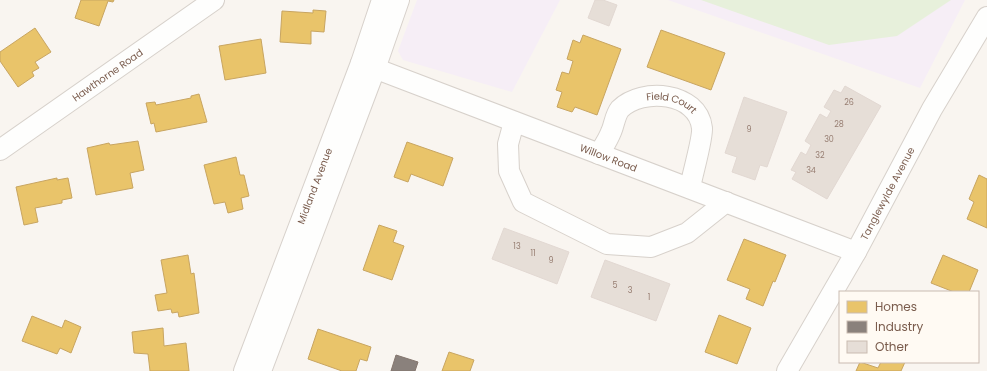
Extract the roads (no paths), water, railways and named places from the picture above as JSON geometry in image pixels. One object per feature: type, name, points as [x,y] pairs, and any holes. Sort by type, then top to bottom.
[{"type":"street","name":"Hawthorne Road","points":[[0,150],[214,0]]},
{"type":"street","name":"Midland Avenue","points":[[261,371],[368,66],[382,0]]},
{"type":"street","name":"Midland Avenue","points":[[244,371],[368,66],[399,0]]},
{"type":"street","name":"Tanglewylde Avenue","points":[[787,371],[856,252],[932,109],[987,17]]},
{"type":"street","name":"Willow Road","points":[[368,66],[856,252]]},
{"type":"street","name":"Field Court","points":[[599,154],[611,133],[618,110],[633,100],[650,95],[668,96],[687,106],[700,117],[702,130],[690,188]]},
{"type":"street","points":[[514,122],[508,144],[510,172],[523,202],[607,244],[651,247],[687,233],[726,202]]}]
